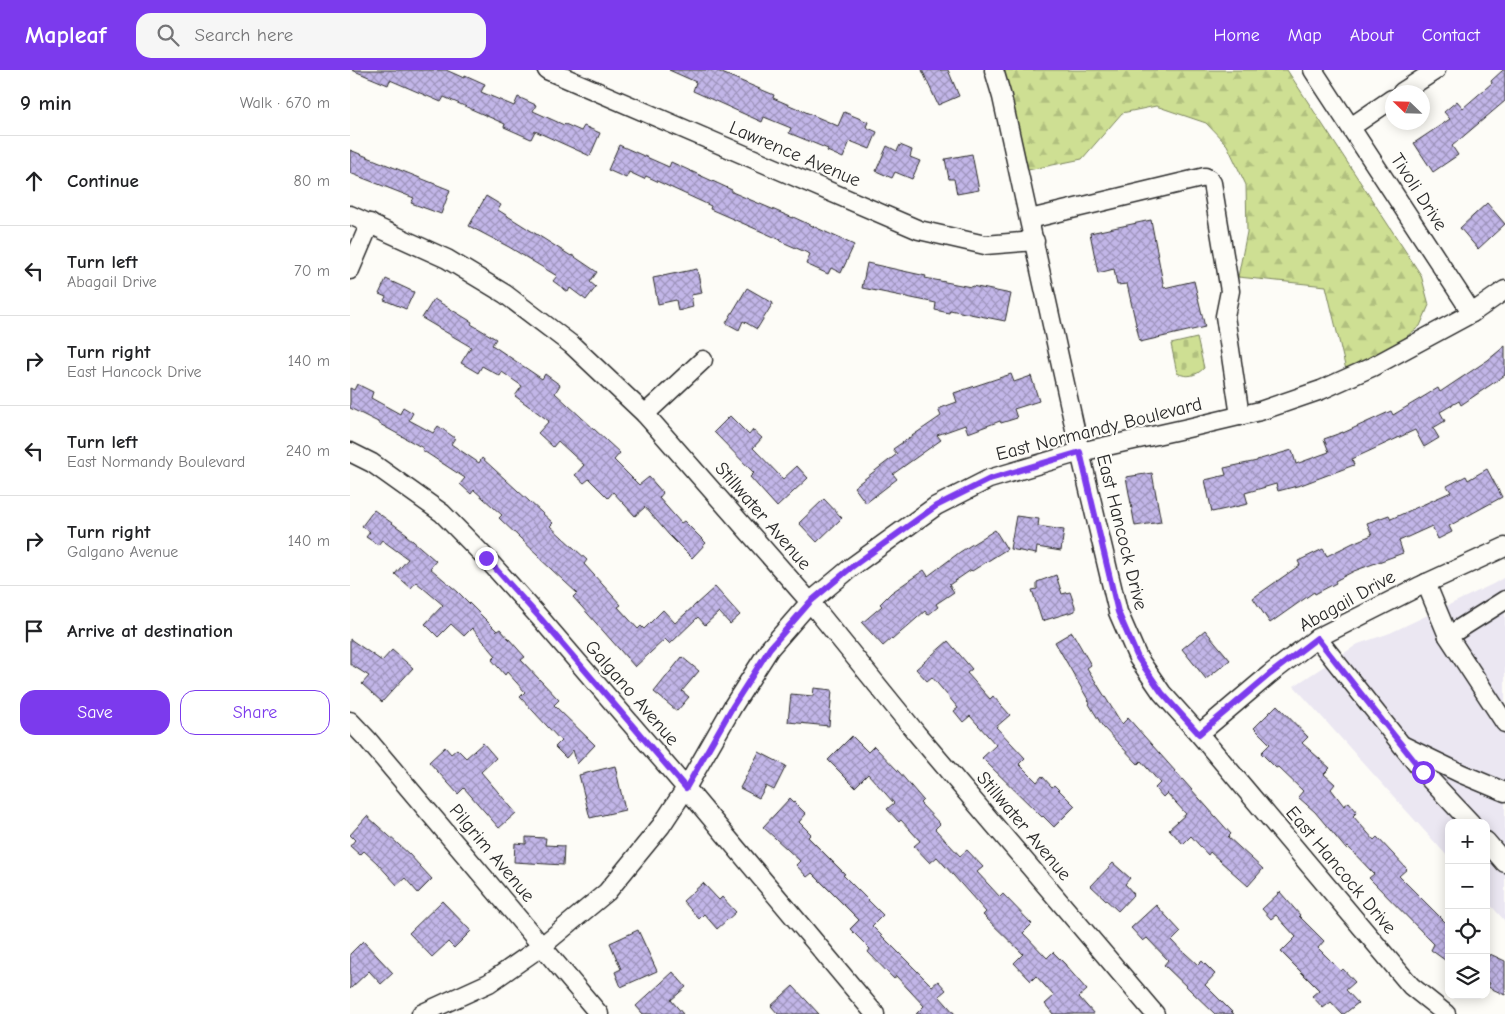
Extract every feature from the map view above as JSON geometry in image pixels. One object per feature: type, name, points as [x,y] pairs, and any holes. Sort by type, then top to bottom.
[{"type":"street","name":"Lawrence Avenue","points":[[547,70],[919,230],[985,245],[1035,241]]},
{"type":"street","name":"East Hancock Drive","points":[[994,70],[1030,219],[1080,452],[1118,612],[1138,658],[1162,693],[1199,734],[1411,986],[1446,1014]]},
{"type":"street","name":"Tivoli Drive","points":[[1313,70],[1472,313]]},
{"type":"street","points":[[1413,85],[1436,70]]},
{"type":"street","points":[[1351,127],[1385,104]]},
{"type":"street","points":[[1030,219],[1205,177],[1209,179],[1212,183],[1230,291],[1226,316],[1240,416]]},
{"type":"street","name":"Stillwater Avenue","points":[[350,215],[447,259],[505,294],[572,344],[645,414],[810,602],[917,734],[1155,1014]]},
{"type":"street","points":[[350,270],[370,223]]},
{"type":"street","name":"East Normandy Boulevard","points":[[421,1014],[489,983],[542,946],[607,892],[661,826],[770,648],[810,602],[853,566],[936,506],[990,479],[1080,452],[1260,411],[1330,386],[1372,367],[1472,313],[1505,290]]},
{"type":"street","points":[[645,414],[703,360]]},
{"type":"street","name":"Galgano Avenue","points":[[350,452],[372,463],[442,513],[486,558],[535,612],[686,788],[874,1014]]},
{"type":"street","name":"Abagail Drive","points":[[1199,734],[1270,674],[1317,638],[1426,583],[1505,547]]},
{"type":"street","points":[[1426,583],[1448,636],[1505,723]]},
{"type":"street","points":[[1448,636],[1505,600]]},
{"type":"street","points":[[1317,638],[1423,772],[1466,819]]},
{"type":"street","name":"Pilgrim Avenue","points":[[350,721],[599,1014]]},
{"type":"street","points":[[1402,744],[1462,774],[1505,792]]},
{"type":"street","points":[[1490,846],[1505,863]]},
{"type":"shaded area","points":[[1505,577],[1505,921],[1490,904],[1490,819],[1445,819],[1445,854],[1294,686],[1358,644],[1390,633]]},
{"type":"green space","points":[[1003,70],[1287,70],[1421,275],[1429,305],[1420,326],[1397,344],[1346,370],[1326,286],[1238,277],[1247,232],[1246,185],[1227,145],[1206,123],[1156,106],[1122,113],[1082,159],[1028,170]]},
{"type":"green space","points":[[1197,338],[1204,368],[1198,373],[1191,375],[1177,373],[1171,344]]},
{"type":"building","points":[[352,70],[446,70],[464,78],[465,75],[485,84],[481,92],[514,106],[518,97],[536,105],[533,111],[564,125],[581,131],[584,126],[600,133],[590,156],[535,131],[531,139],[504,127],[505,124],[444,97],[441,102],[390,80],[388,85]]},
{"type":"building","points":[[669,70],[715,70],[774,95],[773,98],[838,126],[844,112],[868,122],[866,127],[877,132],[870,149],[850,141],[843,158],[827,151],[828,149],[789,133],[791,128],[764,117],[762,122],[693,91],[696,82]]},
{"type":"building","points":[[922,70],[948,70],[959,96],[938,105]]},
{"type":"building","points":[[1505,70],[1505,101],[1452,146],[1458,155],[1433,172],[1414,143],[1450,119],[1444,112],[1457,101],[1463,108],[1492,83],[1491,81]]},
{"type":"building","points":[[619,145],[669,167],[671,162],[732,190],[732,192],[854,245],[841,273],[831,268],[828,274],[806,264],[810,254],[710,209],[711,206],[646,176],[644,179],[629,172],[626,178],[608,170]]},
{"type":"building","points":[[900,145],[912,150],[910,157],[920,161],[912,179],[895,172],[892,178],[876,171],[887,146],[897,151]]},
{"type":"building","points":[[350,150],[450,190],[441,214],[411,203],[414,198],[350,173]]},
{"type":"building","points":[[972,154],[979,190],[957,194],[954,179],[949,179],[945,159]]},
{"type":"building","points":[[486,196],[501,205],[498,210],[597,272],[590,282],[596,287],[586,300],[570,288],[568,292],[553,281],[557,276],[509,247],[469,226]]},
{"type":"building","points":[[1487,203],[1505,224],[1478,249],[1460,228]]},
{"type":"building","points":[[1151,220],[1164,288],[1194,281],[1205,327],[1140,342],[1127,284],[1117,285],[1114,269],[1098,273],[1090,233]]},
{"type":"building","points":[[867,263],[926,276],[925,278],[1011,294],[1005,321],[950,310],[949,313],[935,310],[936,303],[862,288]]},
{"type":"building","points":[[697,269],[702,293],[691,295],[693,307],[678,311],[676,300],[658,304],[653,278]]},
{"type":"building","points":[[386,279],[414,292],[406,309],[384,300],[386,297],[379,294]]},
{"type":"building","points":[[747,288],[773,303],[757,329],[743,321],[739,330],[726,323]]},
{"type":"building","points":[[434,299],[496,339],[492,345],[542,379],[545,374],[560,385],[555,393],[620,453],[614,460],[639,485],[649,477],[663,493],[659,498],[681,523],[684,521],[706,543],[692,558],[645,507],[635,516],[613,492],[608,498],[589,479],[584,483],[575,475],[584,465],[558,441],[553,447],[538,433],[549,421],[515,396],[522,386],[502,372],[500,376],[482,366],[478,373],[461,363],[471,347],[422,318]]},
{"type":"building","points":[[1505,346],[1505,375],[1461,405],[1459,401],[1440,412],[1445,421],[1433,428],[1439,438],[1424,447],[1415,430],[1352,459],[1354,465],[1301,485],[1278,491],[1276,484],[1245,493],[1248,504],[1212,512],[1205,480],[1226,475],[1224,468],[1257,461],[1292,450],[1296,464],[1329,452],[1324,439],[1343,433],[1391,411],[1393,415],[1438,388],[1440,392],[1488,360]]},
{"type":"building","points":[[1011,374],[1014,382],[1031,376],[1039,401],[1014,409],[1017,418],[1001,423],[1000,421],[968,433],[965,425],[937,435],[941,440],[893,474],[897,479],[866,503],[854,487],[897,454],[893,449],[941,416],[938,409],[957,402],[954,393]]},
{"type":"building","points":[[357,384],[373,392],[371,398],[400,414],[403,407],[413,413],[409,420],[433,433],[438,426],[455,438],[451,444],[479,463],[482,458],[553,523],[550,526],[587,560],[584,564],[621,605],[618,607],[638,629],[641,626],[644,629],[663,610],[675,623],[715,587],[740,615],[730,624],[719,612],[705,625],[698,617],[670,644],[665,639],[635,667],[573,597],[577,593],[499,518],[502,515],[474,490],[471,494],[460,484],[465,478],[422,450],[423,448],[350,408],[350,388],[354,390]]},
{"type":"building","points":[[730,416],[749,435],[753,430],[762,438],[753,448],[783,479],[797,466],[808,478],[777,507],[750,477],[754,473],[714,432]]},
{"type":"building","points":[[1487,469],[1502,497],[1449,526],[1452,532],[1438,539],[1432,526],[1399,541],[1403,553],[1354,571],[1335,581],[1336,583],[1315,594],[1314,592],[1270,623],[1253,598],[1300,565],[1298,561],[1323,549],[1327,556],[1372,535],[1367,523],[1389,515],[1391,519],[1451,492],[1447,486],[1466,476],[1468,480]]},
{"type":"building","points":[[1152,473],[1161,522],[1135,526],[1126,477]]},
{"type":"building","points":[[824,499],[842,518],[817,542],[799,523]]},
{"type":"building","points":[[374,510],[407,534],[436,561],[430,568],[458,592],[497,631],[500,629],[525,657],[521,660],[559,700],[554,705],[595,745],[577,764],[573,750],[566,758],[555,747],[561,741],[520,697],[525,692],[507,672],[505,675],[492,660],[496,656],[472,628],[464,636],[451,624],[438,637],[425,624],[443,605],[416,582],[411,588],[395,574],[408,559],[382,540],[378,545],[366,537],[370,532],[362,526]]},
{"type":"building","points":[[1016,516],[1039,519],[1038,526],[1064,530],[1061,551],[1037,547],[1036,554],[1010,549]]},
{"type":"building","points":[[995,530],[1007,549],[949,585],[954,592],[936,604],[938,607],[928,615],[925,611],[883,646],[862,623],[882,606],[880,604],[891,593],[924,570],[928,576],[960,552]]},
{"type":"building","points":[[1056,575],[1062,594],[1070,592],[1075,611],[1042,621],[1032,590],[1037,589],[1037,582]]},
{"type":"building","points":[[1205,630],[1230,660],[1206,679],[1182,649]]},
{"type":"building","points":[[1072,632],[1091,665],[1087,668],[1122,724],[1128,718],[1231,834],[1228,837],[1263,869],[1248,886],[1210,852],[1208,855],[1191,836],[1183,844],[1169,829],[1186,814],[1167,793],[1163,797],[1155,788],[1160,783],[1141,761],[1138,764],[1103,727],[1055,642]]},
{"type":"building","points":[[350,639],[382,661],[392,650],[413,668],[382,702],[362,684],[369,676],[350,664]]},
{"type":"building","points":[[948,641],[972,669],[967,673],[990,699],[993,696],[1010,715],[996,727],[1025,758],[1019,764],[1037,782],[1042,776],[1052,787],[1054,785],[1075,806],[1054,827],[982,758],[996,745],[970,716],[963,722],[954,711],[958,708],[932,677],[927,681],[916,669]]},
{"type":"building","points":[[682,657],[699,671],[682,691],[689,697],[677,711],[654,692]]},
{"type":"building","points":[[814,688],[832,690],[829,726],[788,722],[791,694],[813,696]]},
{"type":"building","points":[[1277,705],[1308,737],[1302,743],[1330,768],[1324,774],[1335,784],[1331,789],[1344,806],[1349,802],[1357,812],[1353,816],[1374,840],[1377,837],[1407,869],[1399,876],[1445,922],[1445,960],[1431,950],[1434,944],[1369,878],[1374,874],[1348,847],[1346,849],[1315,812],[1298,797],[1303,791],[1261,753],[1270,744],[1254,728]]},
{"type":"building","points":[[852,736],[868,752],[874,746],[899,772],[923,800],[920,803],[940,824],[935,829],[960,856],[967,850],[983,867],[977,872],[1000,897],[1003,894],[1032,924],[1023,933],[1047,958],[1053,952],[1087,990],[1079,997],[1094,1014],[1053,1014],[1045,1004],[1054,996],[1036,976],[1031,981],[1014,963],[1023,954],[983,915],[986,912],[937,857],[930,863],[914,846],[920,841],[901,820],[899,822],[887,809],[894,803],[868,774],[855,787],[828,760]]},
{"type":"building","points":[[483,743],[496,758],[481,772],[516,813],[499,828],[464,788],[458,794],[429,762],[445,747],[451,754],[457,749],[466,758]]},
{"type":"building","points":[[759,752],[786,766],[774,790],[766,786],[759,798],[740,788]]},
{"type":"building","points":[[615,766],[625,810],[590,818],[579,775]]},
{"type":"building","points":[[790,798],[806,814],[799,822],[811,834],[808,837],[883,915],[872,926],[932,986],[938,981],[946,990],[939,996],[955,1014],[916,1014],[924,1006],[896,976],[894,979],[868,952],[870,949],[850,929],[859,920],[812,873],[807,877],[796,865],[800,861],[763,827]]},
{"type":"building","points":[[367,816],[409,854],[432,879],[418,893],[405,878],[397,885],[364,851],[360,855],[350,846],[355,840],[350,835]]},
{"type":"building","points":[[526,837],[546,838],[545,845],[564,846],[563,865],[514,862],[515,843],[526,844]]},
{"type":"building","points":[[1113,863],[1130,878],[1125,884],[1134,894],[1118,911],[1091,886]]},
{"type":"building","points":[[703,883],[719,900],[722,897],[736,912],[717,929],[704,914],[699,919],[683,901]]},
{"type":"building","points":[[1280,892],[1299,916],[1324,941],[1318,948],[1355,982],[1346,990],[1358,1003],[1344,1014],[1331,1002],[1323,1008],[1312,996],[1319,990],[1281,952],[1296,937],[1276,915],[1271,919],[1262,909]]},
{"type":"building","points":[[442,901],[471,931],[454,948],[448,942],[432,957],[409,933]]},
{"type":"building","points":[[1156,905],[1181,932],[1172,941],[1198,965],[1202,961],[1215,974],[1205,985],[1234,1014],[1215,1014],[1164,965],[1168,960],[1147,938],[1143,941],[1131,928]]},
{"type":"building","points":[[638,930],[657,971],[621,987],[615,972],[621,969],[610,943]]},
{"type":"building","points":[[363,941],[393,973],[381,984],[369,971],[350,989],[350,954]]},
{"type":"building","points":[[1490,954],[1505,961],[1505,995],[1490,988]]},
{"type":"building","points":[[673,972],[686,987],[671,1000],[683,1014],[643,1014],[636,1006]]},
{"type":"building","points":[[793,986],[819,1014],[778,1014],[771,1006]]},
{"type":"route","points":[[486,558],[686,788],[733,706],[770,648],[810,602],[853,566],[936,506],[990,479],[1080,452],[1118,612],[1138,658],[1162,693],[1199,734],[1270,674],[1317,638],[1423,772]]}]
